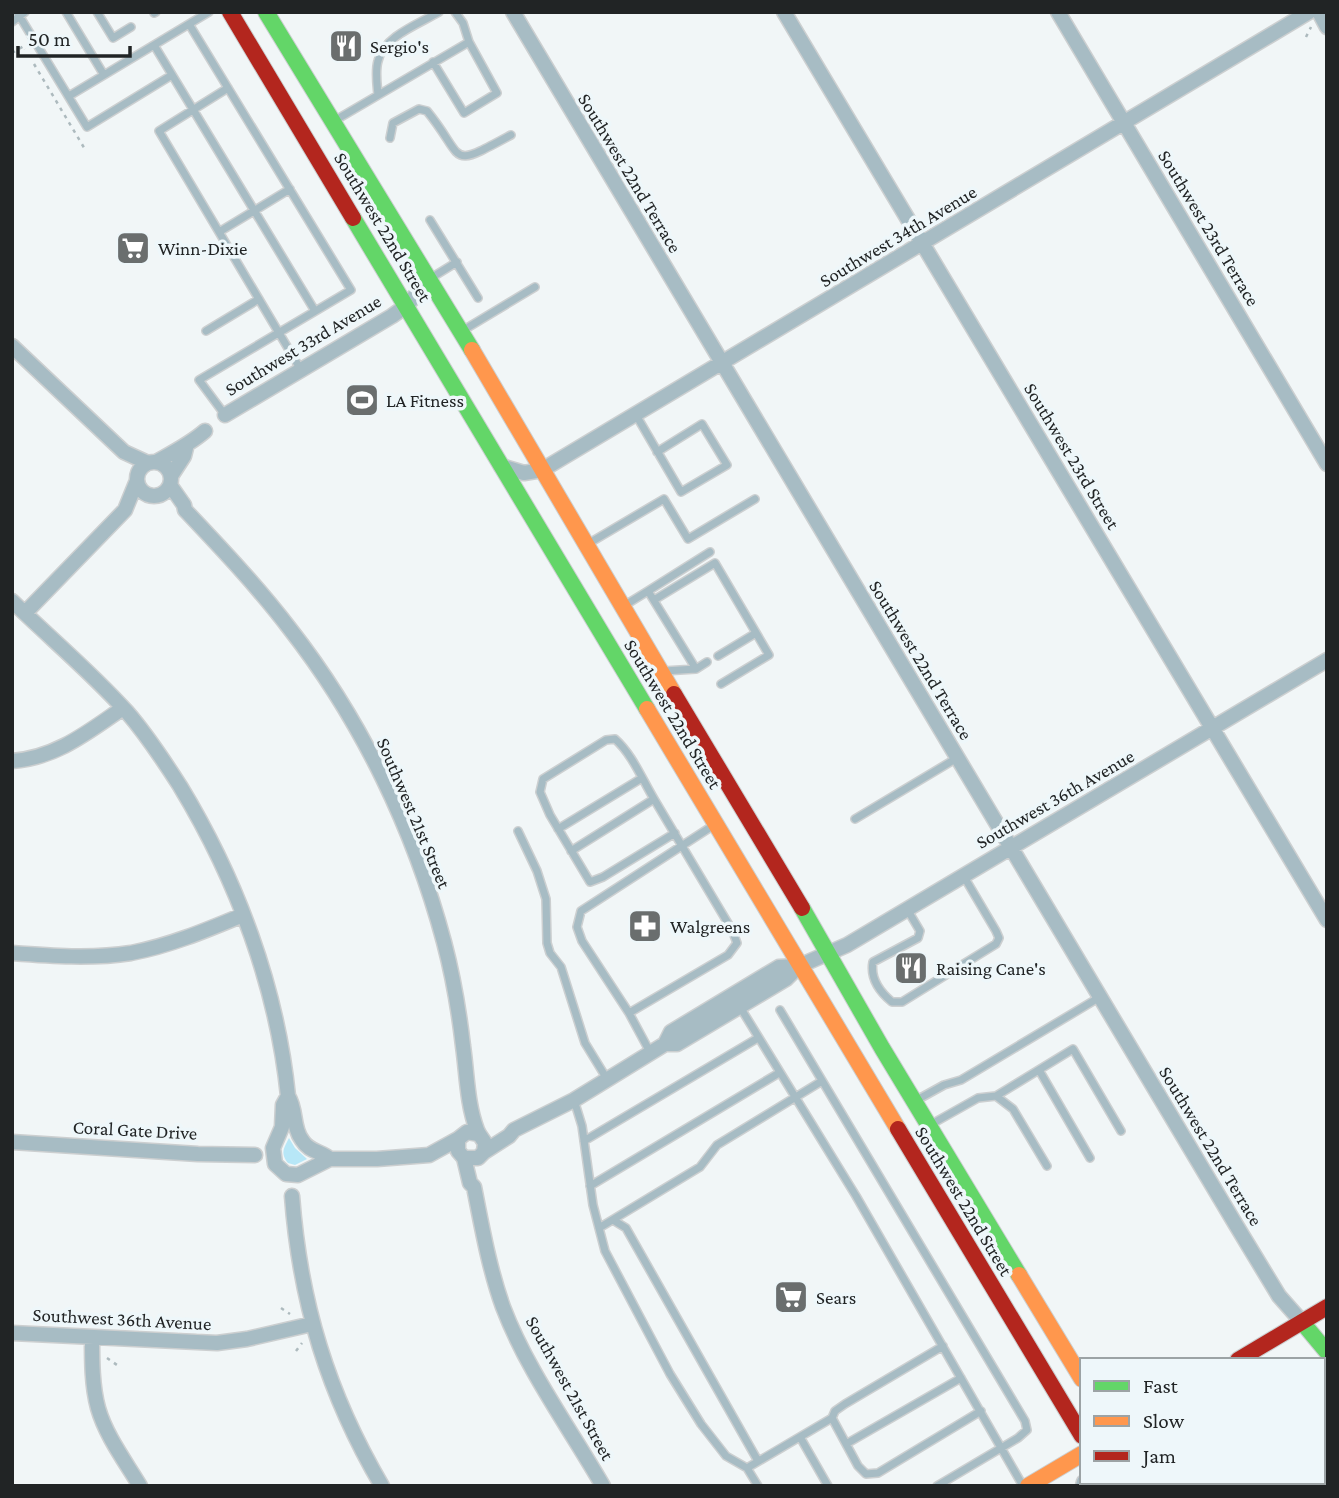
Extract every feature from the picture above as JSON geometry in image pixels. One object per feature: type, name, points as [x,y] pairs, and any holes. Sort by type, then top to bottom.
[{"type":"main road","name":"Southwest 22nd Street","points":[[230,12],[1080,1433]]},
{"type":"main road","name":"Southwest 22nd Street","points":[[266,12],[430,279],[585,546],[1080,1376]]},
{"type":"main road","points":[[322,165],[355,155]]},
{"type":"main road","points":[[1241,1358],[1327,1307]]},
{"type":"main road","points":[[1302,1322],[1327,1352]]},
{"type":"main road","points":[[1026,1486],[1080,1455]]},
{"type":"street","name":"Southwest 22nd Terrace","points":[[513,12],[1279,1296],[1302,1322]]},
{"type":"street","name":"Southwest 23rd Street","points":[[784,12],[1327,920]]},
{"type":"street","name":"Southwest 23rd Terrace","points":[[1058,12],[1327,464]]},
{"type":"street","name":"Southwest 34th Avenue","points":[[542,470],[1124,123],[1317,19]]},
{"type":"street","name":"Southwest 33rd Avenue","points":[[225,415],[407,306],[430,279]]},
{"type":"street","points":[[12,346],[124,452],[141,491],[153,497]]},
{"type":"street","points":[[25,613],[125,510],[165,493],[186,448],[205,431]]},
{"type":"street","points":[[125,510],[140,468],[178,449],[186,448]]},
{"type":"street","points":[[124,452],[166,467],[171,480]]},
{"type":"street","points":[[501,466],[524,472],[542,470]]},
{"type":"street","name":"Southwest 21st Street","points":[[171,480],[185,510],[243,573],[301,643],[350,719],[387,789],[426,883],[445,945],[461,1028],[470,1104],[466,1111],[470,1136]]},
{"type":"street","name":"Southwest 21st Street","points":[[153,497],[178,510],[185,510]]},
{"type":"street","points":[[12,601],[123,708],[157,751],[192,807],[221,861],[265,976],[275,1017],[288,1097],[293,1105],[298,1134],[306,1145],[330,1159]]},
{"type":"street","name":"Southwest 36th Avenue","points":[[799,967],[829,954],[1012,848],[1327,660]]},
{"type":"street","points":[[12,761],[36,759],[57,751],[123,708]]},
{"type":"street","points":[[12,954],[75,956],[130,953],[186,937],[243,915]]},
{"type":"street","points":[[288,1097],[283,1105],[282,1127],[272,1148],[273,1159],[279,1168],[289,1175],[298,1175],[330,1159],[377,1160],[429,1155],[470,1136],[514,1129],[575,1100],[665,1044],[671,1032],[779,967],[799,967]]},
{"type":"street","points":[[665,1044],[677,1044],[786,979],[799,967]]},
{"type":"street","points":[[429,1155],[436,1158],[473,1160],[509,1136],[514,1129]]},
{"type":"street","points":[[470,1136],[485,1143],[482,1154]]},
{"type":"street","points":[[464,1158],[457,1147],[470,1136]]},
{"type":"street","name":"Coral Gate Drive","points":[[12,1142],[255,1155]]},
{"type":"street","name":"Southwest 21st Street","points":[[482,1154],[474,1187],[492,1271],[509,1321],[537,1375],[603,1486]]},
{"type":"street","name":"Southwest 21st Street","points":[[464,1158],[470,1183],[474,1187]]},
{"type":"street","points":[[292,1196],[298,1250],[312,1324],[339,1403],[357,1443],[383,1486]]},
{"type":"street","name":"Southwest 36th Avenue","points":[[12,1333],[217,1343],[312,1324]]},
{"type":"street","points":[[92,1338],[93,1375],[98,1407],[109,1434],[140,1486]]},
{"type":"lane","points":[[66,12],[104,75]]},
{"type":"lane","points":[[97,12],[113,38],[131,27]]},
{"type":"lane","points":[[69,96],[190,24],[195,16],[209,12]]},
{"type":"lane","points":[[378,95],[377,64],[380,52],[387,43],[439,12]]},
{"type":"lane","points":[[433,62],[464,113],[497,93],[455,12]]},
{"type":"lane","points":[[12,22],[20,14],[87,127],[172,75]]},
{"type":"lane","points":[[190,24],[351,290],[199,380],[225,415]]},
{"type":"lane","points":[[333,121],[469,42]]},
{"type":"lane","points":[[154,45],[316,312]]},
{"type":"lane","points":[[228,88],[159,131],[301,371]]},
{"type":"lane","points":[[390,138],[393,123],[419,109],[427,111],[457,155],[475,155],[511,135]]},
{"type":"lane","points":[[219,232],[290,189]]},
{"type":"lane","points":[[430,220],[478,298]]},
{"type":"lane","points":[[430,279],[457,262]]},
{"type":"lane","points":[[461,332],[535,287]]},
{"type":"lane","points":[[206,331],[259,299]]},
{"type":"lane","points":[[636,415],[657,452],[681,492],[727,465],[702,424],[657,452]]},
{"type":"lane","points":[[585,546],[664,499],[688,539],[755,499]]},
{"type":"lane","points":[[622,607],[710,552]]},
{"type":"lane","points":[[654,600],[715,563],[769,655],[721,684]]},
{"type":"lane","points":[[648,591],[696,669]]},
{"type":"lane","points":[[718,656],[756,633]]},
{"type":"lane","points":[[660,671],[696,669],[708,662]]},
{"type":"lane","points":[[629,1013],[728,955],[737,943],[675,833],[622,746],[615,739],[606,740],[543,779],[540,792],[558,829],[590,882],[603,877],[675,833]]},
{"type":"lane","points":[[855,819],[957,758]]},
{"type":"lane","points":[[558,829],[642,778]]},
{"type":"lane","points":[[571,850],[654,799]]},
{"type":"lane","points":[[651,1053],[629,1013],[582,941],[577,927],[581,911],[714,824]]},
{"type":"lane","points":[[518,831],[537,871],[546,899],[547,943],[550,953],[561,967],[585,1043],[608,1080]]},
{"type":"lane","points":[[907,908],[920,931],[918,938],[873,962],[875,982],[892,1002],[902,1002],[996,944],[999,938],[996,931],[963,875]]},
{"type":"lane","points":[[915,1101],[944,1085],[961,1080],[1100,997]]},
{"type":"lane","points":[[740,1007],[856,1196],[1026,1486]]},
{"type":"lane","points":[[780,1010],[1027,1430],[937,1486]]},
{"type":"lane","points":[[584,1141],[758,1038]]},
{"type":"lane","points":[[929,1126],[978,1098],[996,1096],[1073,1049],[1121,1131]]},
{"type":"lane","points":[[1039,1070],[1090,1158]]},
{"type":"lane","points":[[590,1186],[779,1073]]},
{"type":"lane","points":[[599,1228],[700,1167],[717,1144],[822,1081]]},
{"type":"lane","points":[[996,1096],[1013,1109],[1047,1166]]},
{"type":"lane","points":[[575,1100],[605,1251],[629,1299],[695,1414],[726,1456],[747,1468],[758,1486]]},
{"type":"lane","points":[[613,1220],[626,1228],[758,1461]]},
{"type":"lane","points":[[747,1468],[831,1418],[835,1411],[845,1404],[943,1346]]},
{"type":"lane","points":[[846,1444],[961,1378]]},
{"type":"lane","points":[[831,1418],[866,1474],[878,1473],[981,1411]]},
{"type":"lane","points":[[800,1437],[828,1486]]},
{"type":"path","points":[[1306,37],[1317,19]]},
{"type":"path","points":[[12,53],[24,46],[86,151]]},
{"type":"path","points":[[281,1308],[292,1315]]},
{"type":"path","points":[[296,1352],[302,1343]]},
{"type":"path","points":[[107,1358],[117,1365]]},
{"type":"path","points":[[1099,1486],[1110,1486]]},
{"type":"shaded area","points":[[289,1138],[307,1159],[295,1165],[288,1163],[283,1153]]},
{"type":"traffic: fast","points":[[266,12],[472,350]]},
{"type":"traffic: fast","points":[[353,218],[647,709]]},
{"type":"traffic: fast","points":[[802,908],[882,1048],[1019,1275]]},
{"type":"traffic: fast","points":[[1302,1322],[1327,1352]]},
{"type":"traffic: slow","points":[[472,350],[674,694]]},
{"type":"traffic: slow","points":[[647,709],[898,1129]]},
{"type":"traffic: slow","points":[[1019,1275],[1080,1376]]},
{"type":"traffic: slow","points":[[1028,1486],[1080,1455]]},
{"type":"traffic: jam","points":[[230,12],[353,218]]},
{"type":"traffic: jam","points":[[674,694],[802,908]]},
{"type":"traffic: jam","points":[[898,1129],[1080,1433]]},
{"type":"traffic: jam","points":[[1241,1358],[1327,1307]]},
{"type":"place","name":"Sergio's","points":[[346,46]]},
{"type":"place","name":"Winn-Dixie","points":[[133,248]]},
{"type":"place","name":"LA Fitness","points":[[362,400]]},
{"type":"place","name":"Walgreens","points":[[645,926]]},
{"type":"place","name":"Raising Cane's","points":[[911,968]]},
{"type":"place","name":"Sears","points":[[791,1297]]}]
